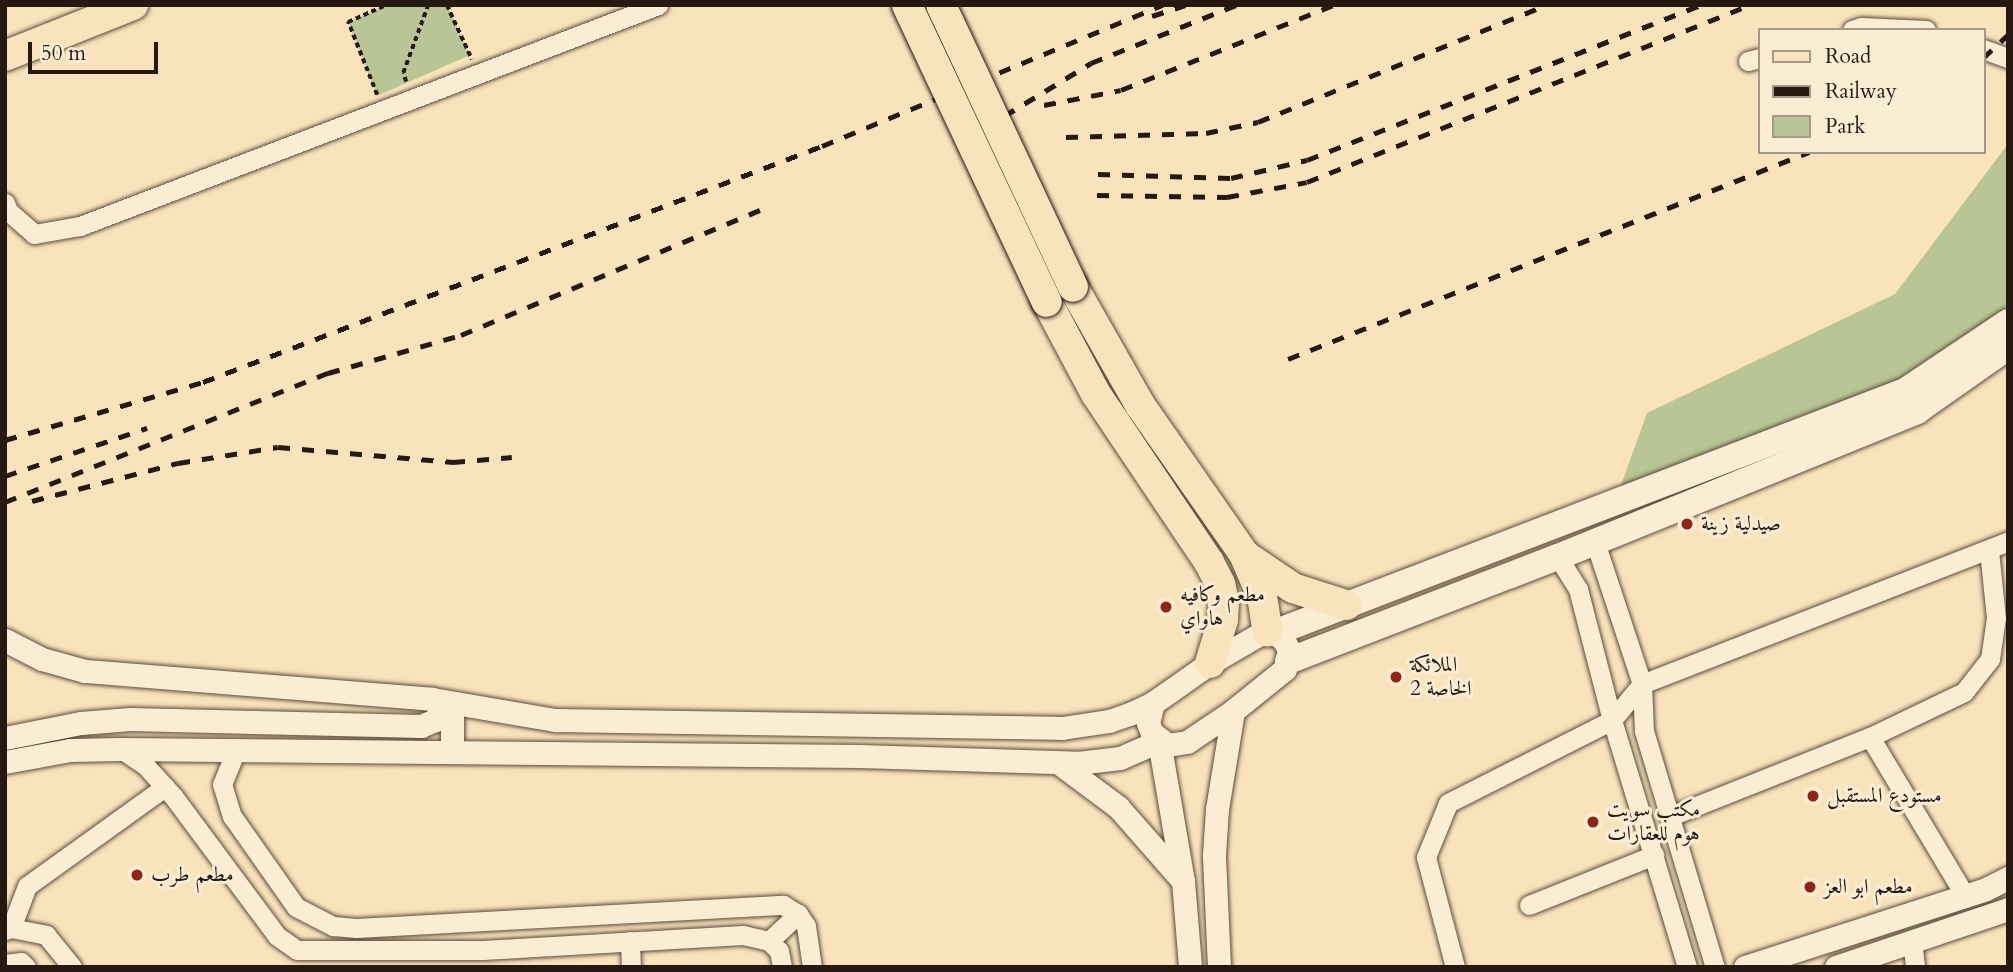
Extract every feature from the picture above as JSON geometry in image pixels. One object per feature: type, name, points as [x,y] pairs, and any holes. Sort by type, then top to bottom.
[{"type":"main road","points":[[5,56],[133,5]]},
{"type":"main road","points":[[907,5],[1047,302],[1103,406],[1209,562],[1220,584],[1224,602],[1223,620],[1210,663]]},
{"type":"main road","points":[[941,5],[1073,287],[1140,405],[1244,554],[1262,596],[1271,632],[1905,391],[2008,322]]},
{"type":"main road","points":[[1288,662],[1558,557],[1917,411],[2008,346]]},
{"type":"main road","points":[[1244,554],[1293,588],[1346,605]]},
{"type":"street","points":[[5,203],[8,211],[34,234],[80,226],[658,5]]},
{"type":"street","points":[[1858,28],[1883,28]]},
{"type":"street","points":[[1985,51],[2008,58]]},
{"type":"street","points":[[1455,967],[1426,857],[1448,803],[1612,720],[1642,684],[2008,541]]},
{"type":"street","points":[[1595,542],[1642,684],[1644,731],[1715,967]]},
{"type":"street","points":[[1671,816],[1870,737],[1964,692],[1990,659],[1996,618],[1989,550]]},
{"type":"street","points":[[1558,557],[1578,589],[1612,720],[1687,967]]},
{"type":"street","points":[[5,640],[42,659],[85,671],[449,702],[520,716],[590,722],[1062,728],[1109,721],[1153,703],[1252,637],[1271,632],[1283,639],[1289,650],[1288,662],[1279,674],[1233,711],[1187,742],[1168,745],[1158,741],[1120,758],[1099,762],[860,756],[121,749],[70,750],[5,762]]},
{"type":"street","points":[[5,738],[81,723],[130,719],[421,726],[435,720],[449,702]]},
{"type":"street","points":[[449,702],[452,752]]},
{"type":"street","points":[[1153,703],[1148,723],[1158,741],[1183,881],[1190,967]]},
{"type":"street","points":[[1219,967],[1214,855],[1217,809],[1233,711]]},
{"type":"street","points":[[1870,737],[1965,896]]},
{"type":"street","points":[[121,749],[145,765],[165,787],[277,936],[297,950],[483,958],[630,942],[743,935],[769,941],[779,951],[782,967]]},
{"type":"street","points":[[236,750],[222,784],[232,816],[296,907],[333,926],[356,928],[762,904],[783,905],[798,914],[806,926],[812,967]]},
{"type":"street","points":[[1057,762],[1118,807],[1183,881]]},
{"type":"street","points":[[72,967],[46,935],[8,929],[27,886],[165,787]]},
{"type":"street","points":[[1529,905],[1654,855]]},
{"type":"street","points":[[1745,967],[1965,896],[2008,878]]},
{"type":"street","points":[[1848,965],[2008,909]]},
{"type":"street","points":[[769,941],[798,914]]},
{"type":"street","points":[[1912,941],[1916,967]]},
{"type":"street","points":[[630,942],[631,967]]},
{"type":"street","points":[[5,964],[21,962],[26,967]]},
{"type":"path","points":[[383,111],[348,22],[386,5]]},
{"type":"path","points":[[411,100],[403,73],[428,5]]},
{"type":"path","points":[[447,5],[479,74]]},
{"type":"green space","points":[[386,5],[459,5],[449,9],[470,55],[377,96],[348,22]]},
{"type":"green space","points":[[2008,144],[2008,322],[1905,391],[1615,502],[1647,413],[1895,294]]},
{"type":"railway","points":[[5,440],[203,382],[822,146],[1163,5]]},
{"type":"railway","points":[[1152,16],[1185,5]]},
{"type":"railway","points":[[1004,116],[1091,63],[1236,5]]},
{"type":"railway","points":[[1044,105],[1121,90],[1334,5]]},
{"type":"railway","points":[[1066,137],[1206,133],[1258,122],[1546,5]]},
{"type":"railway","points":[[1098,174],[1231,178],[1307,160],[1700,5]]},
{"type":"railway","points":[[1097,195],[1227,197],[1307,182],[1749,5]]},
{"type":"railway","points":[[1985,56],[2008,35]]},
{"type":"railway","points":[[1288,359],[1804,154]]},
{"type":"railway","points":[[5,502],[328,373],[461,335],[769,206]]},
{"type":"railway","points":[[5,476],[147,428]]},
{"type":"railway","points":[[32,501],[178,463],[278,447],[453,462],[512,457]]},
{"type":"place","name":"صيدلية زينة","points":[[1687,524]]},
{"type":"place","name":"مطعم وكافيه هاواي","points":[[1166,607]]},
{"type":"place","name":"الملائكة الخاصة 2","points":[[1396,677]]},
{"type":"place","name":"مستودع المستقبل","points":[[1813,796]]},
{"type":"place","name":"مكتب سويت هوم للعقارات","points":[[1593,822]]},
{"type":"place","name":"مطعم طرب","points":[[137,875]]},
{"type":"place","name":"مطعم ابو العز","points":[[1810,887]]}]
